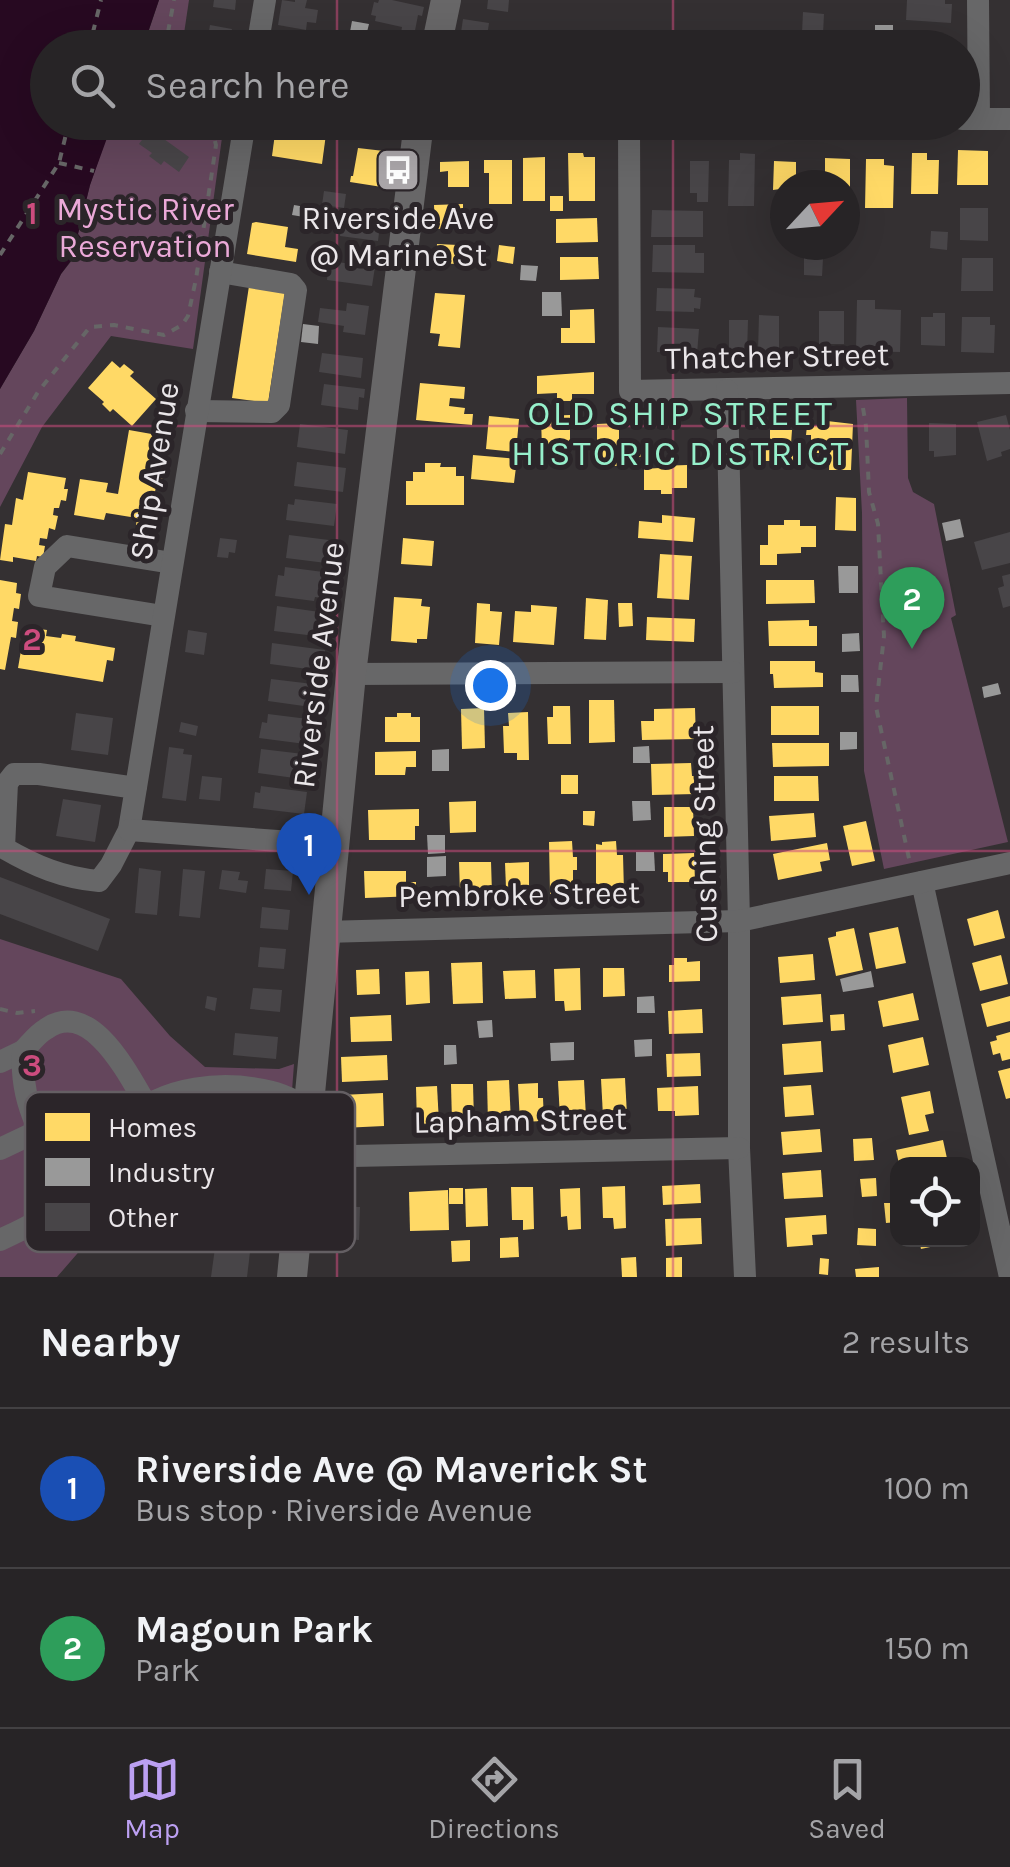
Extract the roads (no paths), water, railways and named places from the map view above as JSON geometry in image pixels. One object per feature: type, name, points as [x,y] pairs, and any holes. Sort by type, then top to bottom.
[{"type":"main road","points":[[440,30],[446,0]]},
{"type":"main road","name":"Riverside Avenue","points":[[309,1092],[351,674],[417,140]]},
{"type":"main road","name":"Riverside Avenue","points":[[292,1277],[294,1252]]},
{"type":"street","points":[[261,30],[265,0]]},
{"type":"street","points":[[976,30],[978,0]]},
{"type":"street","points":[[980,119],[1010,119]]},
{"type":"street","name":"Ship Avenue","points":[[136,788],[14,774],[7,783],[4,848],[34,866],[99,881],[129,830],[136,788],[164,616],[196,410],[242,140]]},
{"type":"street","name":"Thatcher Street","points":[[629,140],[630,391],[1010,383]]},
{"type":"street","points":[[196,410],[270,412],[279,404],[296,290],[289,284],[220,272]]},
{"type":"street","name":"Cushing Street","points":[[727,390],[739,922],[739,1148],[745,1277]]},
{"type":"street","points":[[164,616],[39,596],[46,567],[67,546],[172,563]]},
{"type":"street","points":[[351,674],[734,672]]},
{"type":"street","points":[[129,830],[332,845]]},
{"type":"street","name":"Pembroke Street","points":[[324,932],[739,922],[916,873],[1010,863]]},
{"type":"street","points":[[916,873],[1010,1277]]},
{"type":"street","points":[[0,1062],[23,1051],[46,1028],[79,1023],[97,1032],[138,1092]]},
{"type":"street","points":[[23,1051],[27,1092]]},
{"type":"street","points":[[183,1092],[238,1086],[272,1092]]},
{"type":"street","points":[[0,1150],[25,1138]]},
{"type":"street","name":"Lapham Street","points":[[355,1156],[739,1148]]},
{"type":"street","points":[[0,1240],[25,1228]]},
{"type":"place","name":"Riverside Ave @ Marine St","points":[[398,170]]},
{"type":"place","name":"Magoun Park","points":[[912,649]]},
{"type":"place","name":"Riverside Ave @ Maverick St","points":[[309,895]]},
{"type":"district","name":"OLD SHIP STREET HISTORIC DISTRICT","points":[[681,433]]},
{"type":"park label","name":"Mystic River Reservation","points":[[145,228]]}]
